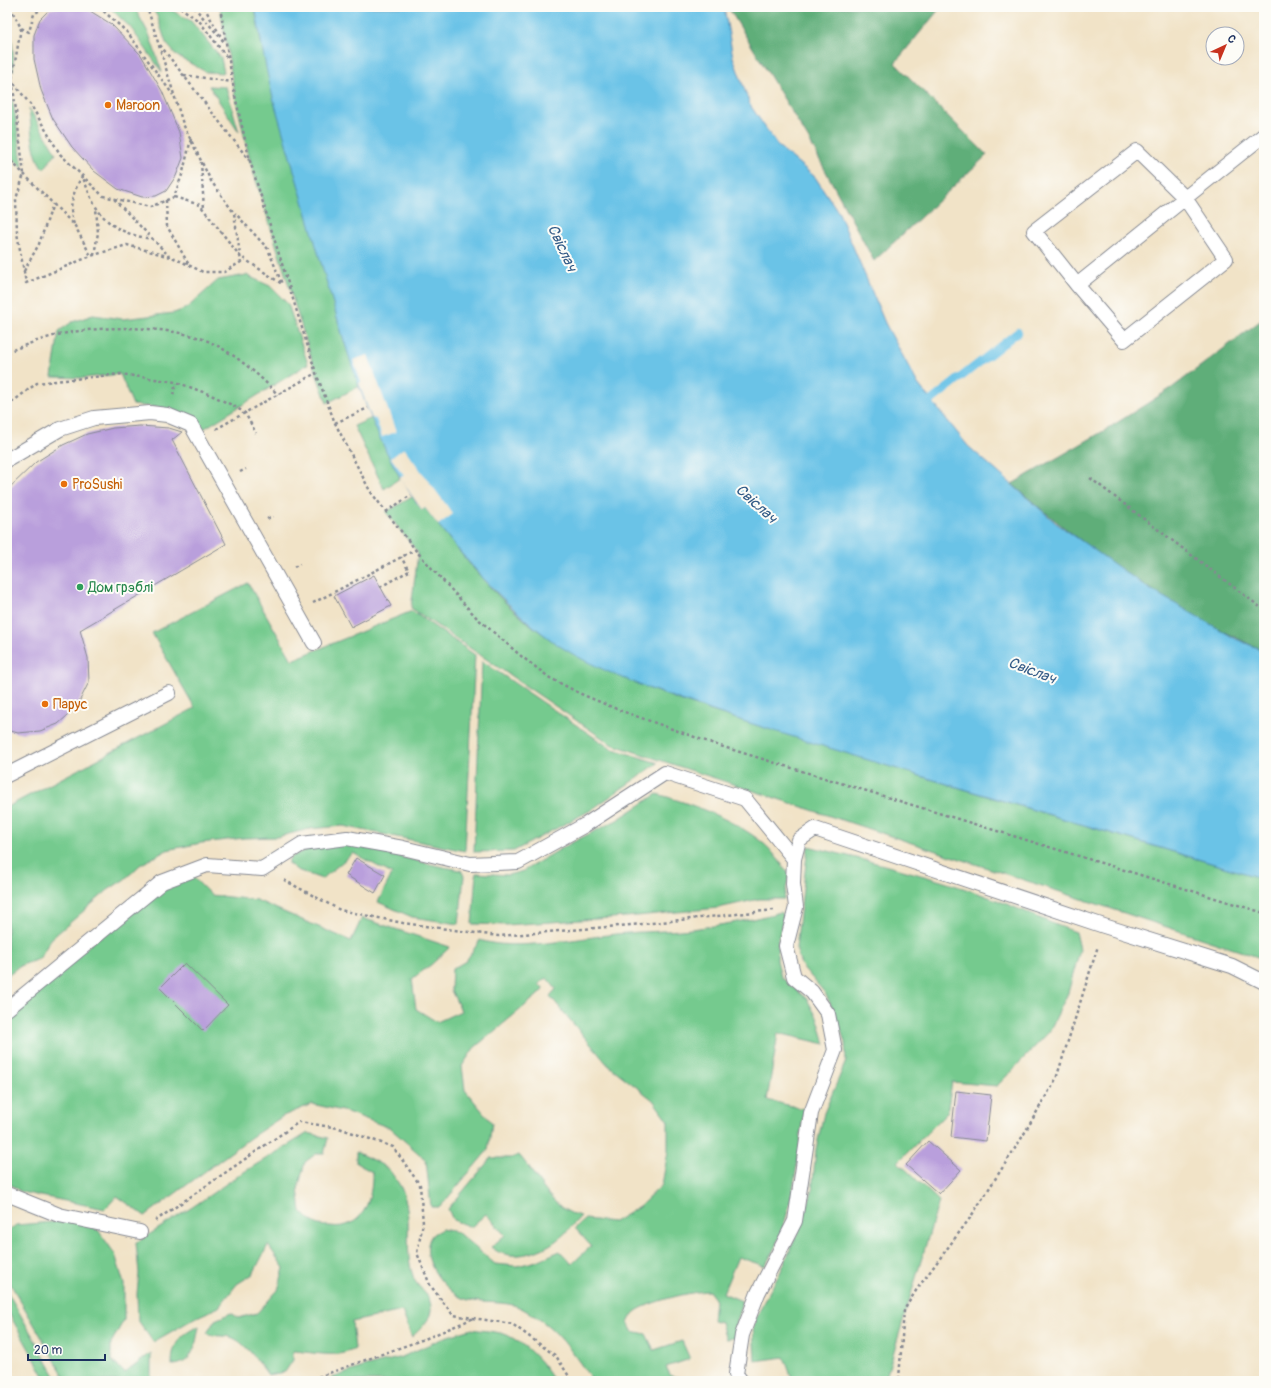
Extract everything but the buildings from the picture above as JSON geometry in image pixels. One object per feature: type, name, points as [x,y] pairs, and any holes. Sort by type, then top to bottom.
[{"type":"lane","points":[[1077,285],[1264,135]]},
{"type":"lane","points":[[1137,151],[1185,198],[1226,259],[1124,340],[1077,285],[1034,230],[1137,151]]},
{"type":"lane","points":[[7,460],[60,429],[94,418],[150,413],[167,415],[191,425],[314,644]]},
{"type":"lane","points":[[7,776],[169,693]]},
{"type":"lane","points":[[7,1009],[162,882],[207,865],[262,869],[302,844],[347,838],[403,848],[470,864],[518,862],[585,826],[665,773],[745,799],[794,859]]},
{"type":"lane","points":[[742,1381],[736,1374],[742,1336],[758,1293],[795,1221],[811,1113],[835,1050],[828,1014],[812,992],[794,977],[786,946],[796,907],[794,859],[799,840],[815,829],[1104,926],[1232,966],[1264,982]]},
{"type":"lane","points":[[7,1194],[59,1215],[140,1232]]},
{"type":"path","points":[[10,7],[21,28],[29,32],[34,14],[45,7]]},
{"type":"path","points":[[101,7],[128,33],[175,97]]},
{"type":"path","points":[[7,74],[32,107],[60,154],[103,196],[150,207],[174,197],[200,205],[240,256],[282,284],[268,249],[234,212],[211,181],[183,124],[149,13],[144,7]]},
{"type":"path","points":[[180,7],[200,22],[229,60]]},
{"type":"path","points":[[194,7],[226,44]]},
{"type":"path","points":[[204,7],[226,44]]},
{"type":"path","points":[[220,7],[232,82],[250,161],[316,373],[335,424],[370,491],[415,550],[477,618],[521,656],[550,678],[581,694],[619,710],[717,745],[1264,913]]},
{"type":"path","points":[[21,28],[12,79],[24,174],[16,199],[17,233],[26,283],[92,255],[127,244],[169,256],[203,272],[224,272],[241,262],[234,212]]},
{"type":"path","points":[[159,43],[250,161]]},
{"type":"path","points":[[184,75],[232,82]]},
{"type":"path","points":[[174,197],[183,172],[191,139]]},
{"type":"path","points":[[7,157],[75,226]]},
{"type":"path","points":[[201,160],[204,210]]},
{"type":"path","points":[[82,176],[96,208],[98,233],[92,255]]},
{"type":"path","points":[[82,176],[73,192],[71,217],[92,255]]},
{"type":"path","points":[[113,198],[169,256]]},
{"type":"path","points":[[166,200],[167,226],[189,265]]},
{"type":"path","points":[[24,272],[39,244],[53,204]]},
{"type":"path","points":[[96,208],[116,227],[133,237],[153,240]]},
{"type":"path","points":[[7,352],[50,337],[83,330],[125,328],[173,332],[201,338],[240,360],[263,378],[278,395]]},
{"type":"path","points":[[215,430],[316,373]]},
{"type":"path","points":[[7,406],[37,383],[120,374],[176,382],[223,400],[245,413],[256,433]]},
{"type":"path","points":[[335,424],[368,408]]},
{"type":"path","points":[[1090,478],[1260,607],[1264,608]]},
{"type":"path","points":[[386,512],[411,495]]},
{"type":"path","points":[[297,612],[415,550]]},
{"type":"path","points":[[380,587],[409,571],[401,557]]},
{"type":"path","points":[[262,869],[340,910],[403,923],[498,936],[643,924],[796,907]]},
{"type":"path","points":[[900,1379],[904,1310],[917,1289],[970,1218],[1021,1139],[1056,1079],[1104,926]]},
{"type":"path","points":[[140,1232],[299,1122],[340,1128],[392,1147],[420,1185],[423,1223],[417,1253],[430,1285],[453,1315],[512,1324],[556,1356],[572,1381]]},
{"type":"path","points":[[307,1381],[427,1338],[474,1318]]},
{"type":"green space","points":[[7,7],[13,50],[13,72],[7,66]]},
{"type":"green space","points":[[109,7],[134,7],[149,34],[162,72],[131,28]]},
{"type":"green space","points":[[151,7],[166,7],[191,21],[221,58],[224,73],[206,72],[177,56],[166,43],[157,16]]},
{"type":"green space","points":[[220,7],[255,7],[261,42],[339,324],[360,386],[327,403],[316,373],[250,161],[235,96]]},
{"type":"green space","points":[[728,7],[941,7],[895,63],[987,155],[874,261],[809,140]]},
{"type":"green space","points":[[7,84],[15,115],[23,168],[7,152]]},
{"type":"green space","points":[[209,86],[226,87],[239,132]]},
{"type":"green space","points":[[29,108],[56,153],[44,169],[40,164],[35,149],[31,131]]},
{"type":"green space","points":[[246,275],[270,286],[288,304],[308,364],[202,430],[164,408],[133,405],[120,374],[84,378],[52,377],[59,331],[72,322],[93,315],[123,319],[174,313],[187,308],[218,280]]},
{"type":"green space","points":[[1264,318],[1264,651],[1196,617],[1132,577],[1070,532],[1012,484],[1107,429],[1173,387]]},
{"type":"green space","points":[[372,418],[400,478],[384,489],[354,426]]},
{"type":"green space","points":[[412,497],[422,509],[425,507],[484,581],[518,614],[555,642],[586,660],[617,675],[650,689],[717,713],[985,796],[1264,879],[1264,959],[611,744],[411,608],[418,553],[386,512]]},
{"type":"green space","points":[[248,583],[292,660],[412,611],[475,655],[465,851],[343,826],[309,829],[277,837],[244,838],[201,843],[167,850],[140,865],[125,879],[108,890],[51,939],[39,959],[19,966],[7,976],[7,807],[195,708],[152,633]]},
{"type":"green space","points":[[482,661],[610,748],[658,763],[591,810],[514,851],[474,852]]},
{"type":"green space","points":[[657,794],[684,802],[727,820],[740,827],[767,846],[789,874],[784,899],[759,899],[718,908],[626,917],[506,925],[472,924],[476,873],[508,875],[523,871],[571,843],[617,820]]},
{"type":"green space","points":[[338,843],[461,870],[464,876],[459,924],[412,917],[378,902],[392,874],[353,853],[322,879],[297,870],[289,864],[289,859],[300,852]]},
{"type":"green space","points":[[808,846],[920,875],[964,888],[997,900],[1053,924],[1076,932],[1080,949],[1068,993],[1049,1032],[997,1086],[952,1082],[947,1113],[898,1162],[939,1201],[885,1381],[793,1381],[784,1357],[755,1361],[753,1326],[763,1303],[780,1273],[801,1225],[812,1192],[816,1149],[824,1113],[846,1061],[845,1042],[835,1013],[825,993],[801,965],[796,948]]},
{"type":"green space","points":[[187,871],[211,895],[256,900],[351,941],[362,918],[450,947],[432,964],[412,979],[416,1009],[437,1022],[461,1011],[451,990],[452,969],[466,961],[480,940],[510,945],[547,943],[625,933],[692,929],[737,922],[781,912],[783,918],[778,940],[777,960],[781,977],[807,999],[818,1019],[825,1044],[778,1033],[767,1100],[804,1109],[793,1190],[775,1248],[765,1266],[738,1257],[723,1293],[742,1301],[735,1326],[735,1338],[726,1339],[721,1323],[713,1321],[715,1299],[709,1291],[682,1295],[649,1304],[634,1313],[628,1323],[632,1331],[646,1334],[654,1350],[682,1341],[690,1359],[666,1367],[671,1376],[700,1381],[593,1381],[564,1341],[542,1321],[517,1306],[474,1301],[462,1298],[455,1294],[440,1280],[430,1262],[428,1243],[432,1235],[442,1229],[457,1232],[495,1264],[517,1266],[537,1261],[560,1251],[572,1264],[591,1246],[575,1228],[585,1219],[614,1222],[639,1207],[662,1185],[668,1151],[668,1121],[653,1100],[608,1065],[550,996],[556,989],[547,978],[539,984],[544,990],[474,1048],[462,1066],[465,1090],[492,1123],[488,1150],[440,1207],[431,1207],[426,1160],[390,1128],[347,1112],[312,1104],[283,1116],[250,1138],[145,1216],[117,1196],[105,1209],[21,1192],[7,1182],[7,1008]]},
{"type":"green space","points":[[308,1133],[328,1138],[324,1154],[316,1154],[305,1162],[298,1189],[301,1211],[318,1225],[341,1226],[351,1223],[364,1211],[370,1193],[372,1172],[356,1163],[356,1152],[379,1163],[390,1171],[398,1183],[403,1192],[407,1205],[408,1248],[411,1269],[416,1283],[427,1296],[431,1305],[429,1318],[427,1321],[412,1337],[402,1311],[352,1322],[355,1349],[340,1354],[293,1351],[293,1360],[285,1372],[268,1375],[244,1345],[232,1338],[207,1333],[215,1320],[231,1313],[239,1318],[257,1313],[278,1290],[284,1268],[268,1245],[253,1274],[237,1284],[219,1307],[197,1317],[153,1342],[138,1320],[137,1294],[139,1273],[136,1243],[239,1175]]},
{"type":"green space","points":[[519,1155],[553,1200],[571,1213],[581,1216],[563,1235],[550,1245],[533,1252],[515,1255],[498,1252],[491,1247],[505,1235],[486,1214],[471,1227],[453,1220],[448,1209],[491,1158],[511,1158]]},
{"type":"green space","points":[[78,1220],[98,1230],[115,1254],[124,1284],[124,1320],[111,1343],[111,1360],[125,1373],[151,1353],[151,1377],[157,1381],[67,1381],[7,1278],[7,1232],[16,1225]]},
{"type":"green space","points":[[7,1291],[58,1381],[47,1381],[7,1310]]},
{"type":"green space","points":[[199,1326],[193,1352],[185,1361],[172,1365],[172,1357],[178,1341],[182,1336]]},
{"type":"green space","points":[[472,1329],[499,1333],[514,1339],[534,1355],[545,1367],[554,1381],[324,1381],[363,1367],[402,1357],[448,1336]]},
{"type":"water","name":"Свіслач","points":[[255,7],[724,7],[733,57],[750,105],[778,146],[815,177],[839,213],[885,323],[918,384],[968,446],[1056,523],[1148,588],[1236,639],[1264,651],[1264,879],[858,757],[686,702],[598,667],[562,648],[533,626],[499,595],[453,544],[425,508],[422,510],[403,482],[386,452],[360,388],[319,256],[275,105],[266,69]]},
{"type":"pier","points":[[368,355],[396,432],[382,437],[376,419],[372,418],[368,408],[353,360]]},
{"type":"pier","points":[[404,448],[453,514],[438,525],[425,508],[422,510],[400,478],[404,475],[391,458]]},
{"type":"waterway","points":[[932,400],[1018,332]]},
{"type":"place","name":"Maroon","points":[[108,105]]},
{"type":"place","name":"ProSushi","points":[[64,484]]},
{"type":"place","name":"Дом грэблі","points":[[80,587]]},
{"type":"place","name":"Парус","points":[[45,704]]}]
